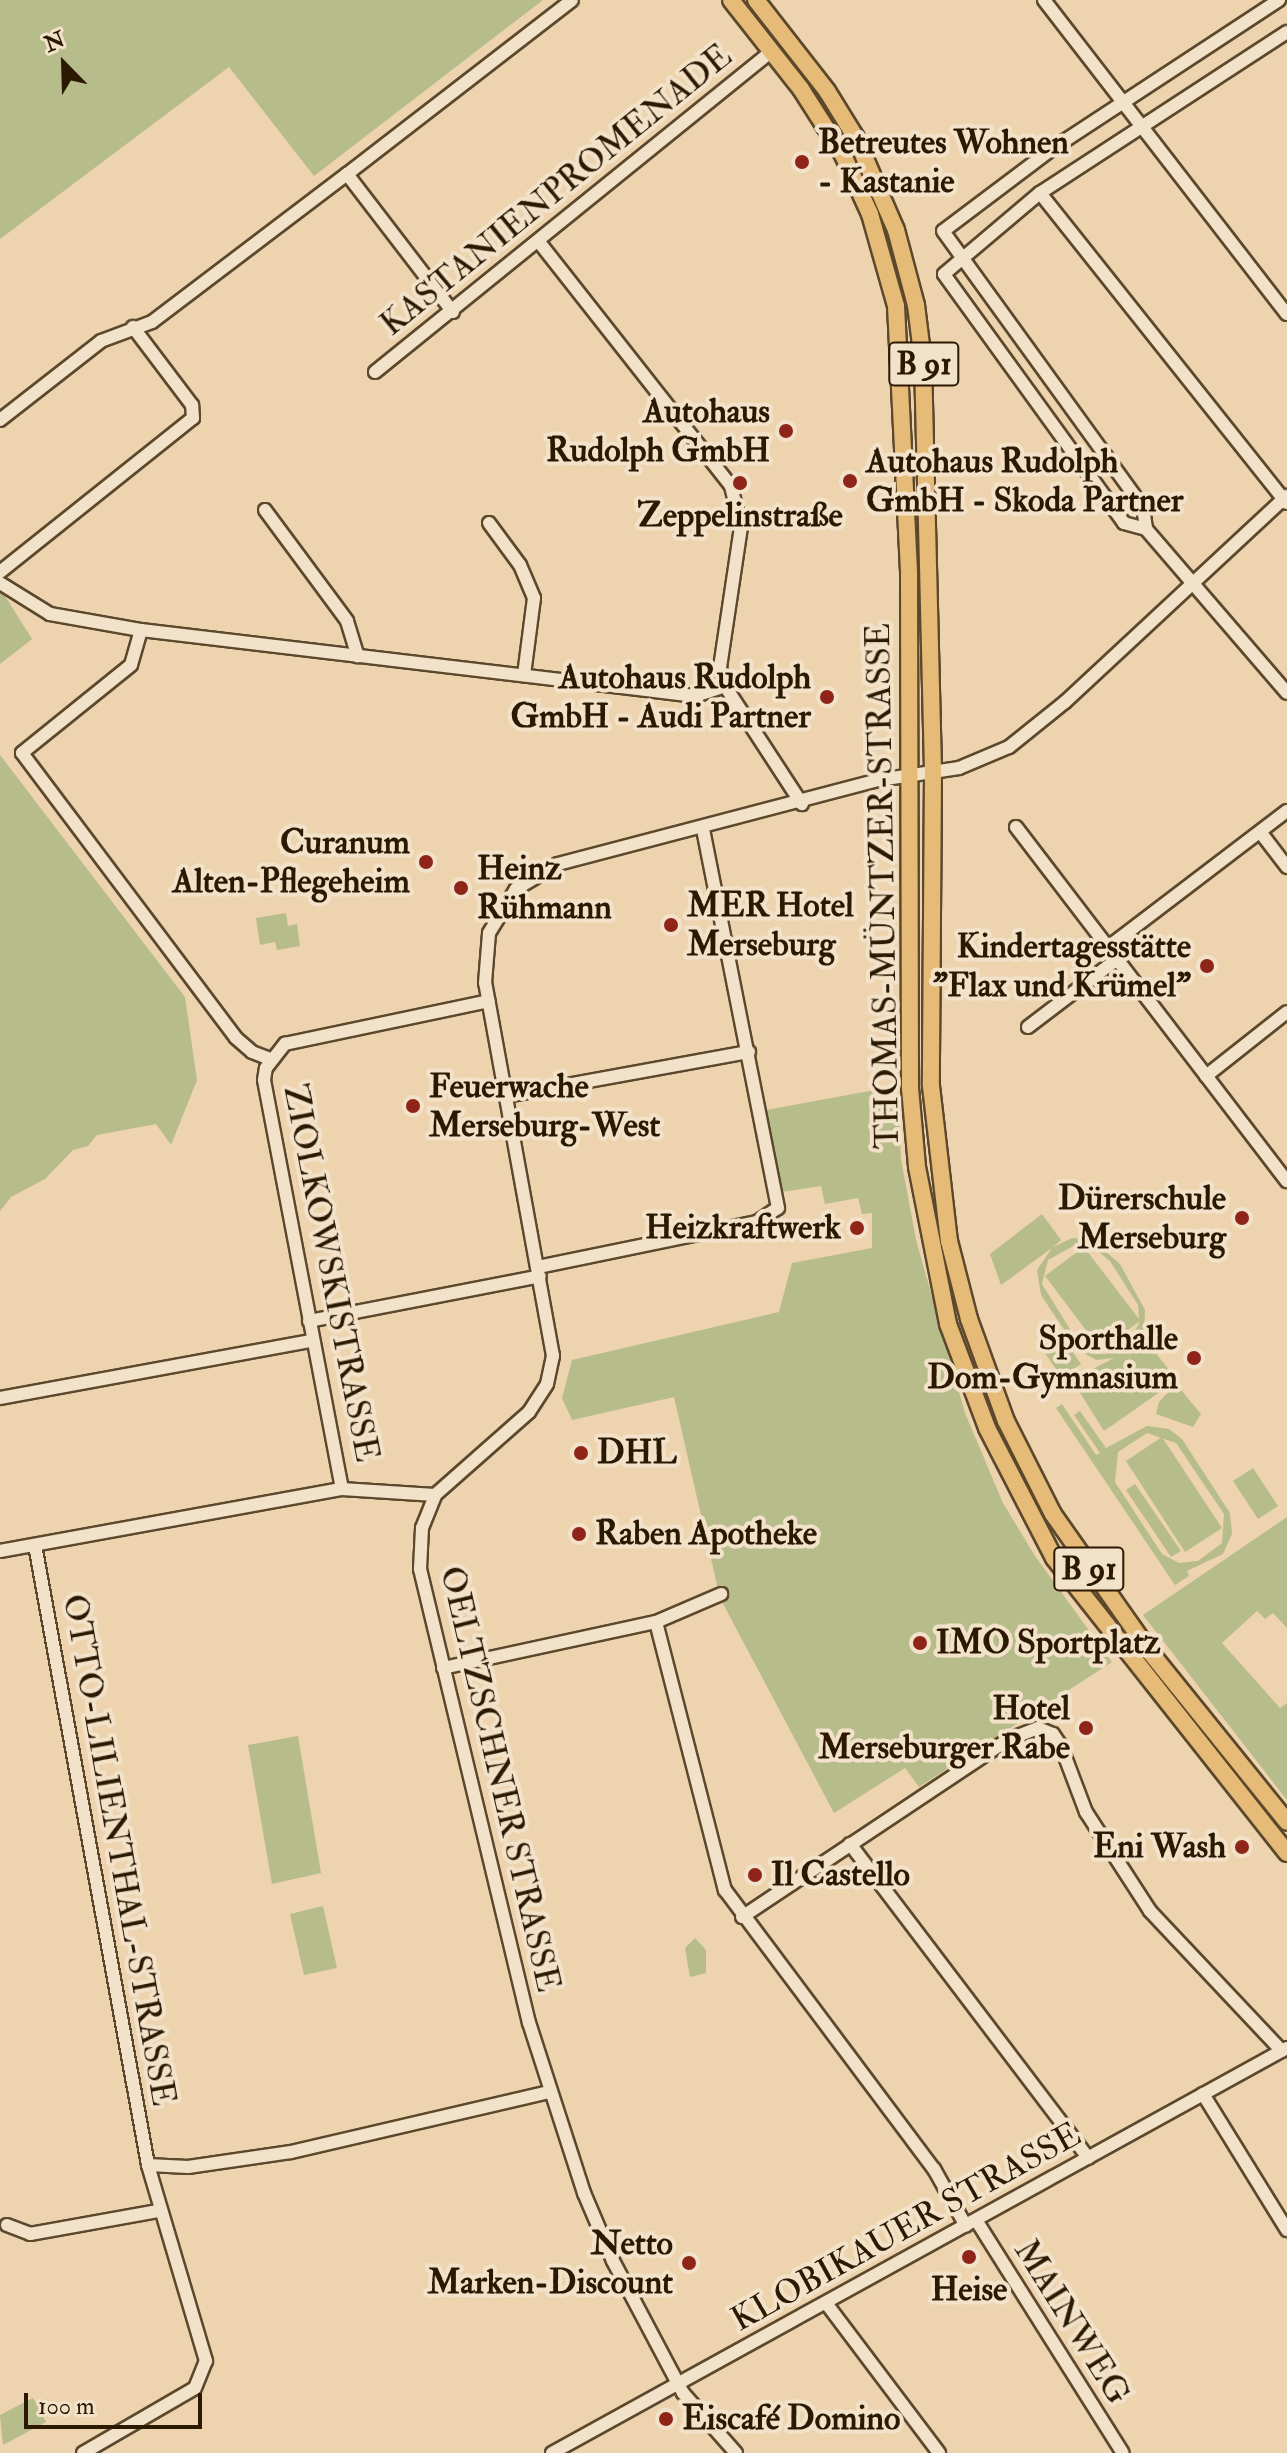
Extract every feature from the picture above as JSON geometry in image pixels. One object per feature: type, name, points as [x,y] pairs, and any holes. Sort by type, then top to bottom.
[{"type":"main road","name":"THOMAS-MÜNTZER-STRASSE","points":[[731,0],[823,122],[859,186],[896,306],[909,575],[910,1088],[939,1286],[987,1428],[1054,1558],[1287,1853]]},
{"type":"main road","name":"THOMAS-MÜNTZER-STRASSE","points":[[756,0],[827,91],[856,138],[896,230],[916,305],[923,361],[933,773],[931,1086],[949,1241],[958,1277],[1006,1421],[1053,1514],[1150,1652],[1287,1822]]},
{"type":"street","points":[[0,420],[101,341],[152,322],[572,0]]},
{"type":"street","points":[[1044,0],[1121,104],[1287,314]]},
{"type":"street","points":[[1279,0],[1121,104],[943,231],[958,257],[1143,507],[1146,529],[1287,693]]},
{"type":"street","points":[[1146,529],[1124,523],[944,274],[958,257],[1040,193],[1287,32]]},
{"type":"street","name":"KASTANIENPROMENADE","points":[[375,372],[772,51]]},
{"type":"street","points":[[347,174],[453,312]]},
{"type":"street","points":[[0,1551],[342,1489],[435,1495],[521,1420],[543,1393],[553,1347],[484,967],[489,933],[525,881],[558,864],[910,775],[975,764],[1016,742],[1286,499],[1040,193]]},
{"type":"street","points":[[539,242],[731,486],[741,527],[721,657],[725,686],[802,804]]},
{"type":"street","points":[[0,572],[193,418],[192,405],[133,327]]},
{"type":"street","points":[[265,510],[347,621],[357,639],[358,656]]},
{"type":"street","points":[[489,523],[520,565],[534,598],[524,675]]},
{"type":"street","points":[[0,583],[50,614],[141,630],[695,696],[725,686]]},
{"type":"street","points":[[141,630],[131,665],[22,753],[236,1038],[252,1052],[270,1059]]},
{"type":"street","points":[[1107,948],[1287,811]]},
{"type":"street","points":[[1016,827],[1287,1181]]},
{"type":"street","points":[[309,1321],[539,1272],[774,1215],[777,1197],[703,828]]},
{"type":"street","points":[[1261,833],[1287,867]]},
{"type":"street","points":[[1028,1027],[1116,960]]},
{"type":"street","name":"ZIOLKOWSKISTRASSE","points":[[342,1489],[264,1080],[270,1059],[285,1044],[489,1001]]},
{"type":"street","points":[[1206,1076],[1287,1012]]},
{"type":"street","points":[[506,1096],[749,1052]]},
{"type":"street","points":[[0,1398],[312,1341]]},
{"type":"street","name":"OELTZSCHNER STRASSE","points":[[435,1495],[424,1519],[419,1557],[443,1668],[549,2092],[613,2261],[680,2383],[736,2453]]},
{"type":"street","name":"OTTO-LILIENTHAL-STRASSE","points":[[35,1545],[148,2165],[158,2211],[206,2361],[195,2388],[83,2453]]},
{"type":"street","points":[[443,1668],[656,1622],[721,1594]]},
{"type":"street","name":"MAINWEG","points":[[656,1622],[717,1873],[742,1917],[934,2169],[1123,2453]]},
{"type":"street","points":[[742,1917],[1007,1740],[1038,1728],[1053,1734],[1086,1812],[1150,1911],[1284,2050]]},
{"type":"street","points":[[850,1844],[1088,2158]]},
{"type":"street","name":"KLOBIKAUER STRASSE","points":[[552,2453],[1284,2050]]},
{"type":"street","points":[[148,2165],[188,2167],[291,2152],[549,2092]]},
{"type":"street","points":[[1203,2094],[1287,2230]]},
{"type":"street","points":[[7,2225],[30,2234],[158,2211]]},
{"type":"street","points":[[826,2303],[939,2453]]},
{"type":"green space","points":[[0,0],[543,0],[314,176],[229,67],[0,239]]},
{"type":"green space","points":[[0,588],[32,639],[0,664]]},
{"type":"green space","points":[[0,755],[185,997],[197,1080],[171,1145],[156,1124],[97,1135],[88,1146],[73,1150],[45,1179],[11,1197],[0,1211]]},
{"type":"green space","points":[[286,913],[288,926],[297,924],[300,946],[277,950],[275,942],[260,945],[256,918]]},
{"type":"green space","points":[[897,1086],[901,1159],[916,1240],[965,1413],[1003,1503],[1035,1556],[1112,1662],[919,1787],[905,1768],[834,1813],[720,1598],[674,1397],[572,1420],[562,1398],[572,1360],[779,1312],[792,1263],[872,1248],[872,1213],[862,1214],[858,1198],[825,1204],[821,1186],[782,1192],[766,1110]]},
{"type":"green space","points":[[1042,1214],[1061,1240],[1053,1247],[1072,1238],[1091,1239],[1120,1264],[1145,1310],[1144,1333],[1126,1352],[1151,1347],[1177,1380],[1104,1431],[1072,1380],[1114,1358],[1096,1360],[1077,1349],[1041,1295],[1037,1270],[1052,1248],[1001,1285],[990,1254]],"holes":[[[1077,1244],[1094,1248],[1110,1261],[1138,1305],[1139,1319],[1084,1247],[1045,1276],[1101,1350],[1140,1321],[1130,1341],[1106,1354],[1095,1354],[1078,1342],[1042,1284],[1048,1260]]]},
{"type":"green space","points":[[1056,1328],[1081,1364],[1061,1377],[1037,1341]]},
{"type":"green space","points":[[1176,1384],[1201,1414],[1193,1427],[1156,1414],[1159,1402]]},
{"type":"green space","points":[[1062,1404],[1096,1455],[1100,1453],[1074,1415],[1080,1411],[1106,1448],[1147,1426],[1169,1429],[1182,1439],[1230,1513],[1232,1534],[1223,1554],[1187,1571],[1189,1576],[1175,1585],[1056,1408]],"holes":[[[1147,1433],[1176,1443],[1224,1514],[1222,1543],[1198,1561],[1179,1563],[1162,1554],[1115,1482],[1118,1452]]]},
{"type":"green space","points":[[1162,1437],[1222,1528],[1185,1552],[1126,1461]]},
{"type":"green space","points":[[1253,1468],[1278,1506],[1258,1519],[1233,1481]]},
{"type":"green space","points":[[1135,1484],[1181,1551],[1171,1557],[1126,1490]]},
{"type":"green space","points":[[1287,1517],[1287,1628],[1273,1613],[1265,1619],[1257,1611],[1222,1643],[1280,1708],[1287,1703],[1287,1800],[1143,1615]]},
{"type":"green space","points":[[298,1736],[321,1873],[272,1884],[248,1745]]},
{"type":"green space","points":[[323,1906],[337,1968],[304,1975],[290,1914]]},
{"type":"green space","points":[[695,1938],[706,1950],[706,1973],[690,1977],[685,1948]]},
{"type":"green space","points":[[33,2398],[46,2422],[3,2445],[0,2415]]},
{"type":"place","name":"Betreutes Wohnen - Kastanie","points":[[802,162]]},
{"type":"place","name":"Autohaus Rudolph GmbH","points":[[786,431]]},
{"type":"place","name":"Autohaus Rudolph GmbH - Skoda Partner","points":[[850,481]]},
{"type":"place","name":"Zeppelinstraße","points":[[740,483]]},
{"type":"place","name":"Autohaus Rudolph GmbH - Audi Partner","points":[[827,697]]},
{"type":"place","name":"Curanum Alten-Pflegeheim","points":[[426,862]]},
{"type":"place","name":"Heinz Rühmann","points":[[461,888]]},
{"type":"place","name":"MER Hotel Merseburg","points":[[671,925]]},
{"type":"place","name":"Kindertagesstätte \"Flax und Krümel\"","points":[[1207,966]]},
{"type":"place","name":"Feuerwache Merseburg-West","points":[[413,1106]]},
{"type":"place","name":"Dürerschule Merseburg","points":[[1242,1218]]},
{"type":"place","name":"Heizkraftwerk","points":[[857,1228]]},
{"type":"place","name":"Sporthalle Dom-Gymnasium","points":[[1194,1358]]},
{"type":"place","name":"DHL","points":[[581,1453]]},
{"type":"place","name":"Raben Apotheke","points":[[579,1534]]},
{"type":"place","name":"IMO Sportplatz","points":[[920,1643]]},
{"type":"place","name":"Hotel Merseburger Rabe","points":[[1086,1728]]},
{"type":"place","name":"Eni Wash","points":[[1242,1847]]},
{"type":"place","name":"Il Castello","points":[[755,1875]]},
{"type":"place","name":"Heise","points":[[969,2257]]},
{"type":"place","name":"Netto Marken-Discount","points":[[689,2263]]},
{"type":"place","name":"Eiscafé Domino","points":[[666,2419]]}]
